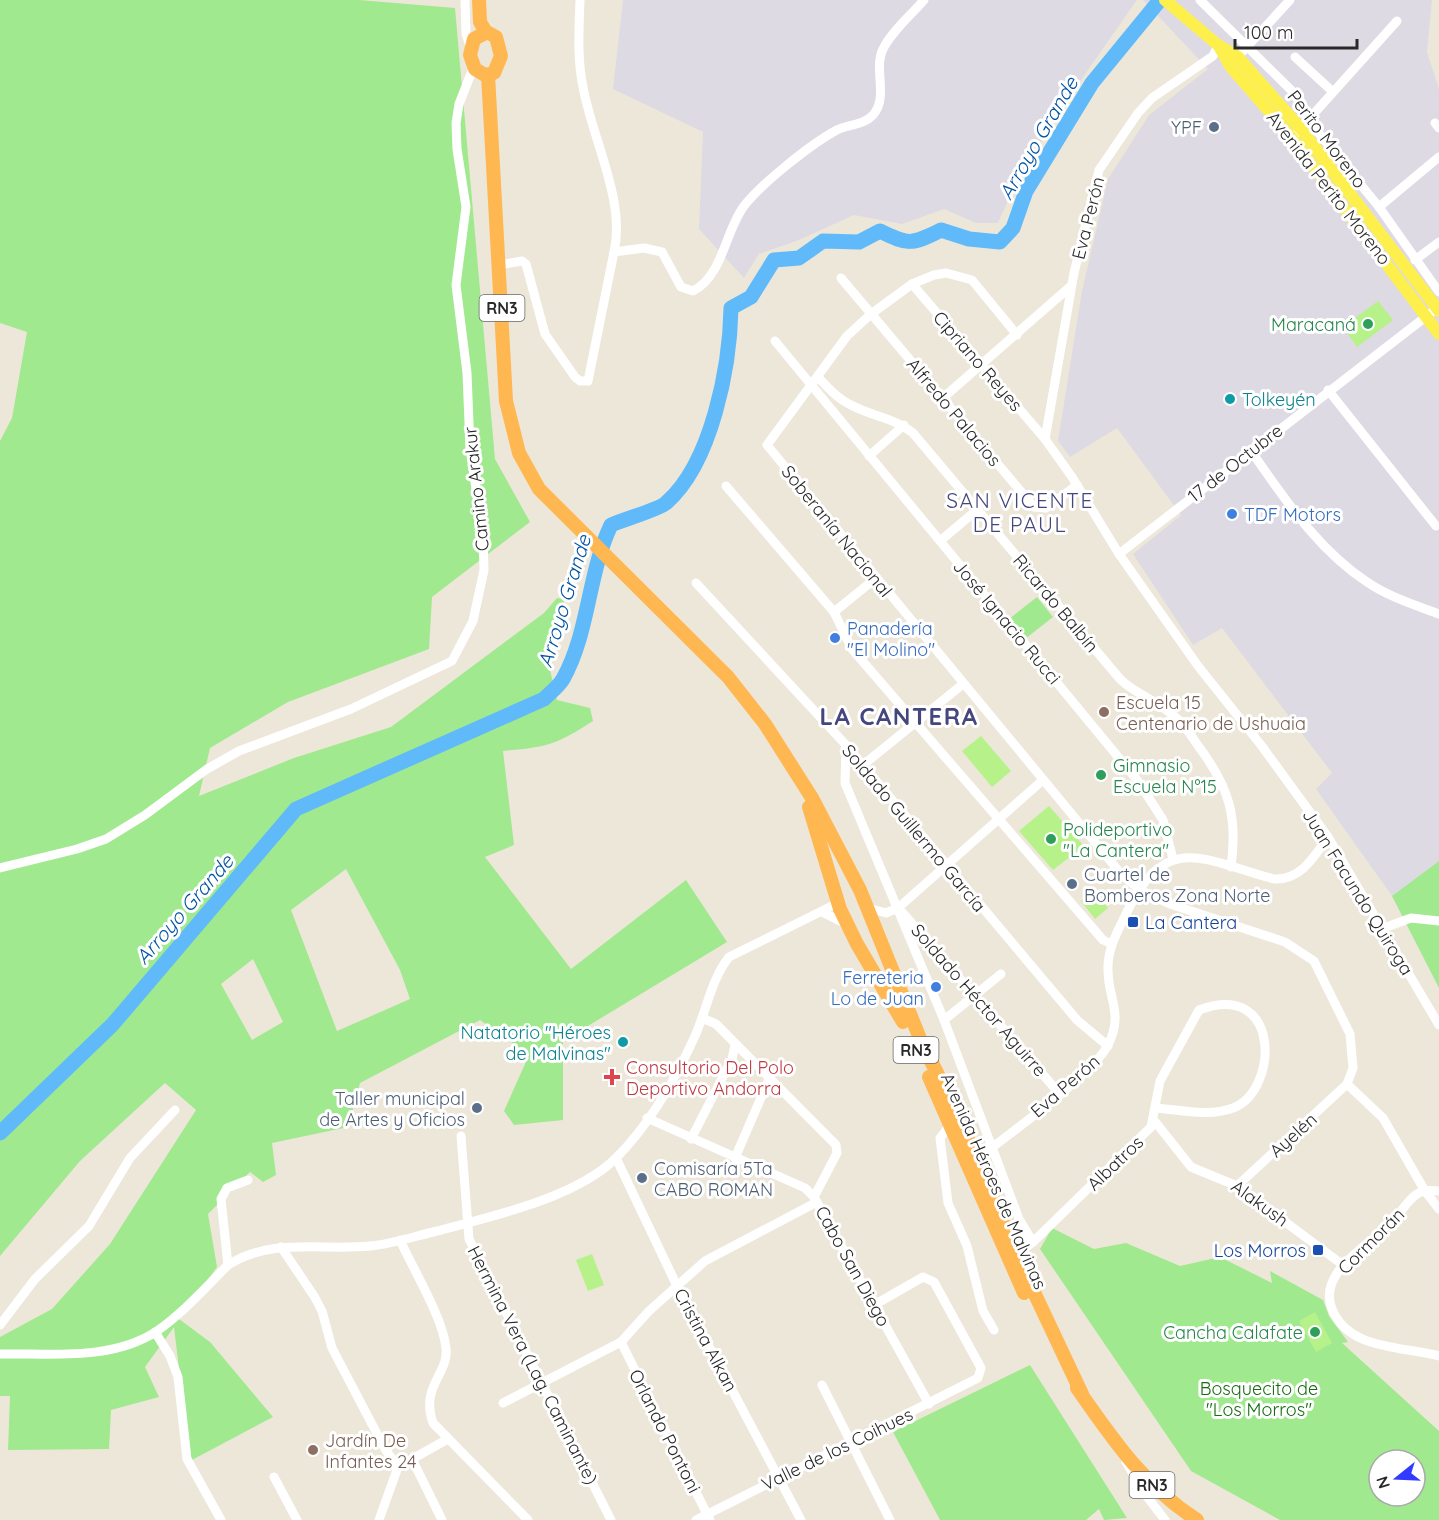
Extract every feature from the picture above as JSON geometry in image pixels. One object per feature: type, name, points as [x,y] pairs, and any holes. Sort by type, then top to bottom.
[{"type":"highway","name":"Avenida Héroes de Malvinas","points":[[479,0],[480,22],[486,32],[496,37],[501,56],[497,69],[488,75],[506,401],[514,440],[531,477],[570,522],[631,580],[748,700],[800,780],[860,890],[1012,1256],[1082,1394],[1114,1442],[1154,1487],[1197,1520]]},
{"type":"highway","points":[[486,32],[474,39],[471,49],[474,66],[480,73],[488,75]]},
{"type":"highway","name":"Avenida Héroes de Malvinas","points":[[800,780],[837,900],[847,925],[902,1019],[951,1124],[971,1159]]},
{"type":"highway","points":[[837,900],[844,890],[860,890]]},
{"type":"highway","points":[[857,944],[869,944],[878,932]]},
{"type":"main road","name":"Avenida Perito Moreno","points":[[1169,4],[1218,45],[1300,129],[1434,312],[1439,334]]},
{"type":"street","points":[[465,0],[466,34],[471,49]]},
{"type":"street","points":[[500,265],[522,261],[526,264],[545,334],[575,377],[584,382],[590,379],[618,227],[582,85],[580,0]]},
{"type":"street","points":[[614,252],[644,248],[662,252],[681,287],[693,291],[700,288],[716,266],[736,218],[754,195],[824,137],[838,129],[859,124],[874,114],[879,104],[880,59],[883,48],[924,0]]},
{"type":"street","name":"Perito Moreno","points":[[1200,0],[1292,91],[1302,104],[1300,129],[1379,207],[1439,292]]},
{"type":"street","points":[[1234,61],[1290,0]]},
{"type":"street","points":[[1300,129],[1397,21]]},
{"type":"street","name":"Eva Perón","points":[[1045,438],[1071,286],[1099,170],[1138,113],[1152,98],[1213,56],[1218,45]]},
{"type":"street","points":[[1295,57],[1332,92]]},
{"type":"street","name":"Camino Arakur","points":[[0,868],[77,849],[106,839],[145,815],[207,769],[239,751],[351,709],[452,661],[473,621],[484,570],[483,536],[470,448],[467,374],[456,285],[466,207],[457,149],[456,123],[459,104],[474,66]]},
{"type":"street","points":[[1379,207],[1439,157]]},
{"type":"street","points":[[1415,260],[1439,242]]},
{"type":"street","points":[[812,387],[847,336],[871,314],[912,284],[934,275],[946,273],[972,280],[1017,334]]},
{"type":"street","name":"Alfredo Palacios","points":[[841,278],[944,397],[1034,507],[1046,508],[1077,485]]},
{"type":"street","name":"Cipriano Reyes","points":[[912,284],[1045,438]]},
{"type":"street","points":[[944,397],[1071,286]]},
{"type":"street","name":"17 de Octubre","points":[[1119,554],[1328,390],[1434,312]]},
{"type":"street","name":"José Ignacio Rucci","points":[[775,341],[1138,781],[1164,820],[1173,859]]},
{"type":"street","name":"Ricardo Balbín","points":[[818,377],[834,394],[850,405],[904,425],[978,509],[1120,679],[1129,688],[1171,713],[1184,725],[1215,768],[1227,792],[1233,816],[1234,842],[1231,867]]},
{"type":"street","name":"Soberanía Nacional","points":[[812,387],[767,445],[1122,875],[1140,890],[1170,904],[1285,942],[1314,962],[1350,1034],[1353,1068],[1347,1084]]},
{"type":"street","points":[[1328,390],[1436,526]]},
{"type":"street","points":[[869,456],[904,425]]},
{"type":"street","name":"Juan Facundo Quiroga","points":[[1045,438],[1119,554],[1198,666],[1243,721],[1328,837],[1439,1024]]},
{"type":"street","points":[[1251,451],[1301,521],[1346,567],[1382,591],[1439,614]]},
{"type":"street","points":[[726,486],[834,612],[852,649],[1103,940],[1112,944]]},
{"type":"street","points":[[940,541],[978,509]]},
{"type":"street","points":[[834,612],[876,578]]},
{"type":"street","name":"Soldado Guillermo García","points":[[696,583],[846,745],[944,865],[1077,1020],[1108,1046]]},
{"type":"street","points":[[863,765],[963,684]]},
{"type":"street","points":[[846,745],[846,783],[944,1020],[1019,1219],[1033,1242]]},
{"type":"street","points":[[868,908],[885,913],[898,908],[1043,780]]},
{"type":"street","points":[[1173,859],[1189,856],[1285,879],[1305,867],[1328,837]]},
{"type":"street","name":"Eva Perón","points":[[971,1159],[993,1147],[1059,1093],[1097,1061],[1108,1046],[1117,1013],[1107,968],[1112,944],[1140,890],[1151,875],[1173,859]]},
{"type":"street","points":[[0,1353],[105,1351],[131,1344],[155,1332],[228,1265],[239,1258],[281,1247],[370,1246],[400,1240],[503,1214],[553,1194],[600,1171],[616,1158],[647,1118],[676,1070],[702,1018],[721,968],[729,957],[822,912],[837,900]]},
{"type":"street","name":"Soldado Héctor Aguirre","points":[[898,908],[1059,1093]]},
{"type":"street","points":[[822,912],[847,925]]},
{"type":"street","points":[[878,932],[885,913]]},
{"type":"street","points":[[1384,928],[1411,918],[1439,921]]},
{"type":"street","points":[[944,1020],[1001,974]]},
{"type":"street","name":"Albatros","points":[[1012,1256],[1033,1242],[1144,1134],[1153,1119],[1160,1081],[1199,1010],[1210,1006],[1233,1004],[1252,1013],[1262,1031],[1265,1052],[1263,1068],[1250,1096],[1241,1105],[1218,1112],[1156,1108]]},
{"type":"street","points":[[503,1403],[544,1384],[621,1342],[677,1286],[714,1255],[816,1200],[837,1149],[716,1024],[702,1018]]},
{"type":"street","points":[[690,1139],[732,1059],[735,1045]]},
{"type":"street","points":[[735,1158],[769,1079]]},
{"type":"street","points":[[1347,1084],[1383,1118],[1425,1191],[1439,1209]]},
{"type":"street","name":"Ayelén","points":[[1237,1186],[1347,1084]]},
{"type":"street","points":[[0,1325],[35,1279],[89,1226],[130,1158],[175,1110]]},
{"type":"street","name":"Cabo San Diego","points":[[647,1118],[805,1188],[816,1200],[929,1404]]},
{"type":"street","name":"Alakush","points":[[1153,1119],[1191,1167],[1237,1186],[1344,1265]]},
{"type":"street","points":[[951,1124],[940,1138],[948,1203],[962,1231],[983,1311],[994,1330]]},
{"type":"street","name":"Hermina Vera (Lag. Caminante)","points":[[461,1136],[469,1239],[611,1520]]},
{"type":"street","name":"Cristina Alkan","points":[[616,1158],[677,1286],[801,1520]]},
{"type":"street","points":[[228,1265],[222,1199],[227,1188],[249,1180]]},
{"type":"street","points":[[1425,1191],[1439,1191]]},
{"type":"street","name":"Cormorán","points":[[1425,1191],[1417,1194],[1389,1225],[1344,1265],[1333,1279],[1329,1299],[1341,1324],[1353,1337],[1367,1342],[1439,1356]]},
{"type":"street","points":[[400,1240],[441,1328],[447,1350],[429,1399],[433,1424],[446,1440],[528,1520]]},
{"type":"street","points":[[281,1247],[318,1303],[332,1348],[385,1449],[398,1467]]},
{"type":"street","name":"Valle de los Coihues","points":[[696,1520],[709,1517],[778,1478],[978,1378],[981,1368],[934,1282],[928,1277],[874,1305]]},
{"type":"street","points":[[155,1332],[170,1356],[178,1377],[187,1459],[221,1520]]},
{"type":"street","name":"Orlando Pontoni","points":[[621,1342],[709,1517]]},
{"type":"street","points":[[822,1385],[890,1520]]},
{"type":"street","points":[[379,1520],[398,1467],[446,1440]]},
{"type":"street","points":[[1114,1442],[1144,1494],[1165,1520]]},
{"type":"street","points":[[412,1459],[442,1520]]},
{"type":"street","points":[[274,1477],[297,1520]]},
{"type":"shaded area","points":[[623,0],[1137,0],[1062,107],[1014,187],[998,223],[976,223],[944,209],[902,224],[854,215],[799,240],[759,254],[744,278],[699,229],[703,132],[613,89]]},
{"type":"shaded area","points":[[1143,0],[1432,0],[1427,52],[1439,89],[1439,861],[1392,896],[1316,789],[1332,773],[1222,628],[1193,645],[1133,554],[1181,515],[1117,428],[1070,457],[1058,441],[1082,291],[1108,179],[1149,115],[1208,69]]},
{"type":"green space","points":[[0,0],[359,0],[455,8],[495,459],[530,522],[432,597],[429,649],[288,702],[210,748],[199,796],[294,758],[391,727],[544,613],[557,598],[565,599],[545,648],[557,700],[590,708],[593,721],[551,744],[503,751],[514,845],[485,857],[571,969],[686,880],[727,942],[563,1041],[563,1120],[514,1125],[504,1111],[529,1055],[480,1020],[360,1083],[348,1127],[272,1143],[276,1175],[263,1182],[250,1172],[208,1214],[217,1267],[179,1319],[210,1342],[273,1417],[190,1461],[174,1327],[145,1367],[159,1397],[111,1410],[109,1449],[8,1450],[10,1396],[0,1396],[0,1337],[52,1309],[110,1244],[196,1110],[165,1083],[80,1161],[0,1256],[0,441],[12,418],[27,332],[0,323]],"holes":[[[346,869],[400,970],[410,999],[337,1031],[291,910]],[[253,959],[283,1022],[252,1040],[221,984]]]},
{"type":"green space","name":"Maracaná","points":[[1378,301],[1393,320],[1357,347],[1343,327]]},
{"type":"green space","points":[[1037,597],[1053,617],[1025,639],[1009,619]]},
{"type":"green space","points":[[981,736],[1011,771],[992,787],[962,751]]},
{"type":"green space","name":"Polideportivo \"La Cantera\"","points":[[1049,806],[1084,846],[1053,870],[1019,831]]},
{"type":"green space","points":[[1439,861],[1439,988],[1392,896]]},
{"type":"green space","points":[[1093,891],[1108,908],[1095,919],[1081,901]]},
{"type":"green space","name":"Bosquecito de \"Los Morros\"","points":[[1052,1228],[1094,1249],[1126,1243],[1180,1266],[1220,1257],[1272,1283],[1270,1271],[1323,1300],[1329,1316],[1348,1342],[1342,1343],[1439,1431],[1439,1520],[1280,1520],[1191,1471],[1040,1249]]},
{"type":"green space","points":[[592,1254],[604,1285],[588,1291],[576,1260]]},
{"type":"green space","name":"Cancha Calafate","points":[[1315,1312],[1332,1343],[1316,1352],[1299,1321]]},
{"type":"green space","points":[[1030,1365],[1127,1518],[1104,1520],[1099,1509],[1086,1520],[940,1520],[893,1432]]},
{"type":"waterway","name":"Arroyo Grande","points":[[0,1133],[113,1024],[296,809],[544,699],[559,684],[572,661],[584,623],[597,563],[611,525],[666,503],[682,486],[707,439],[715,412],[727,357],[731,308],[751,297],[774,260],[799,258],[823,241],[859,242],[880,231],[904,241],[916,241],[941,230],[969,239],[1000,242],[1013,228],[1026,191],[1092,83],[1160,0]]},
{"type":"place","name":"YPF","points":[[1214,127]]},
{"type":"place","name":"Maracaná","points":[[1368,324]]},
{"type":"place","name":"Tolkeyén","points":[[1230,399]]},
{"type":"place","name":"TDF Motors","points":[[1232,514]]},
{"type":"place","name":"Panadería \"El Molino\"","points":[[835,638]]},
{"type":"place","name":"Escuela 15 Centenario de Ushuaia","points":[[1104,712]]},
{"type":"place","name":"Gimnasio Escuela N°15","points":[[1101,775]]},
{"type":"place","name":"Polideportivo \"La Cantera\"","points":[[1051,839]]},
{"type":"place","name":"Cuartel de Bomberos Zona Norte","points":[[1072,884]]},
{"type":"place","name":"La Cantera","points":[[1133,922]]},
{"type":"place","name":"Ferreteria Lo de Juan","points":[[936,987]]},
{"type":"place","name":"Natatorio \"Héroes de Malvinas\"","points":[[623,1042]]},
{"type":"place","name":"Consultorio Del Polo Deportivo Andorra","points":[[612,1077]]},
{"type":"place","name":"Taller municipal de Artes y Oficios","points":[[477,1108]]},
{"type":"place","name":"Comisaría 5Ta CABO ROMAN","points":[[642,1178]]},
{"type":"place","name":"Los Morros","points":[[1318,1250]]},
{"type":"place","name":"Cancha Calafate","points":[[1315,1332]]},
{"type":"place","name":"Jardín De Infantes 24","points":[[313,1450]]},
{"type":"district","name":"SAN VICENTE DE PAUL","points":[[1020,512]]},
{"type":"district","name":"LA CANTERA","points":[[899,716]]}]
